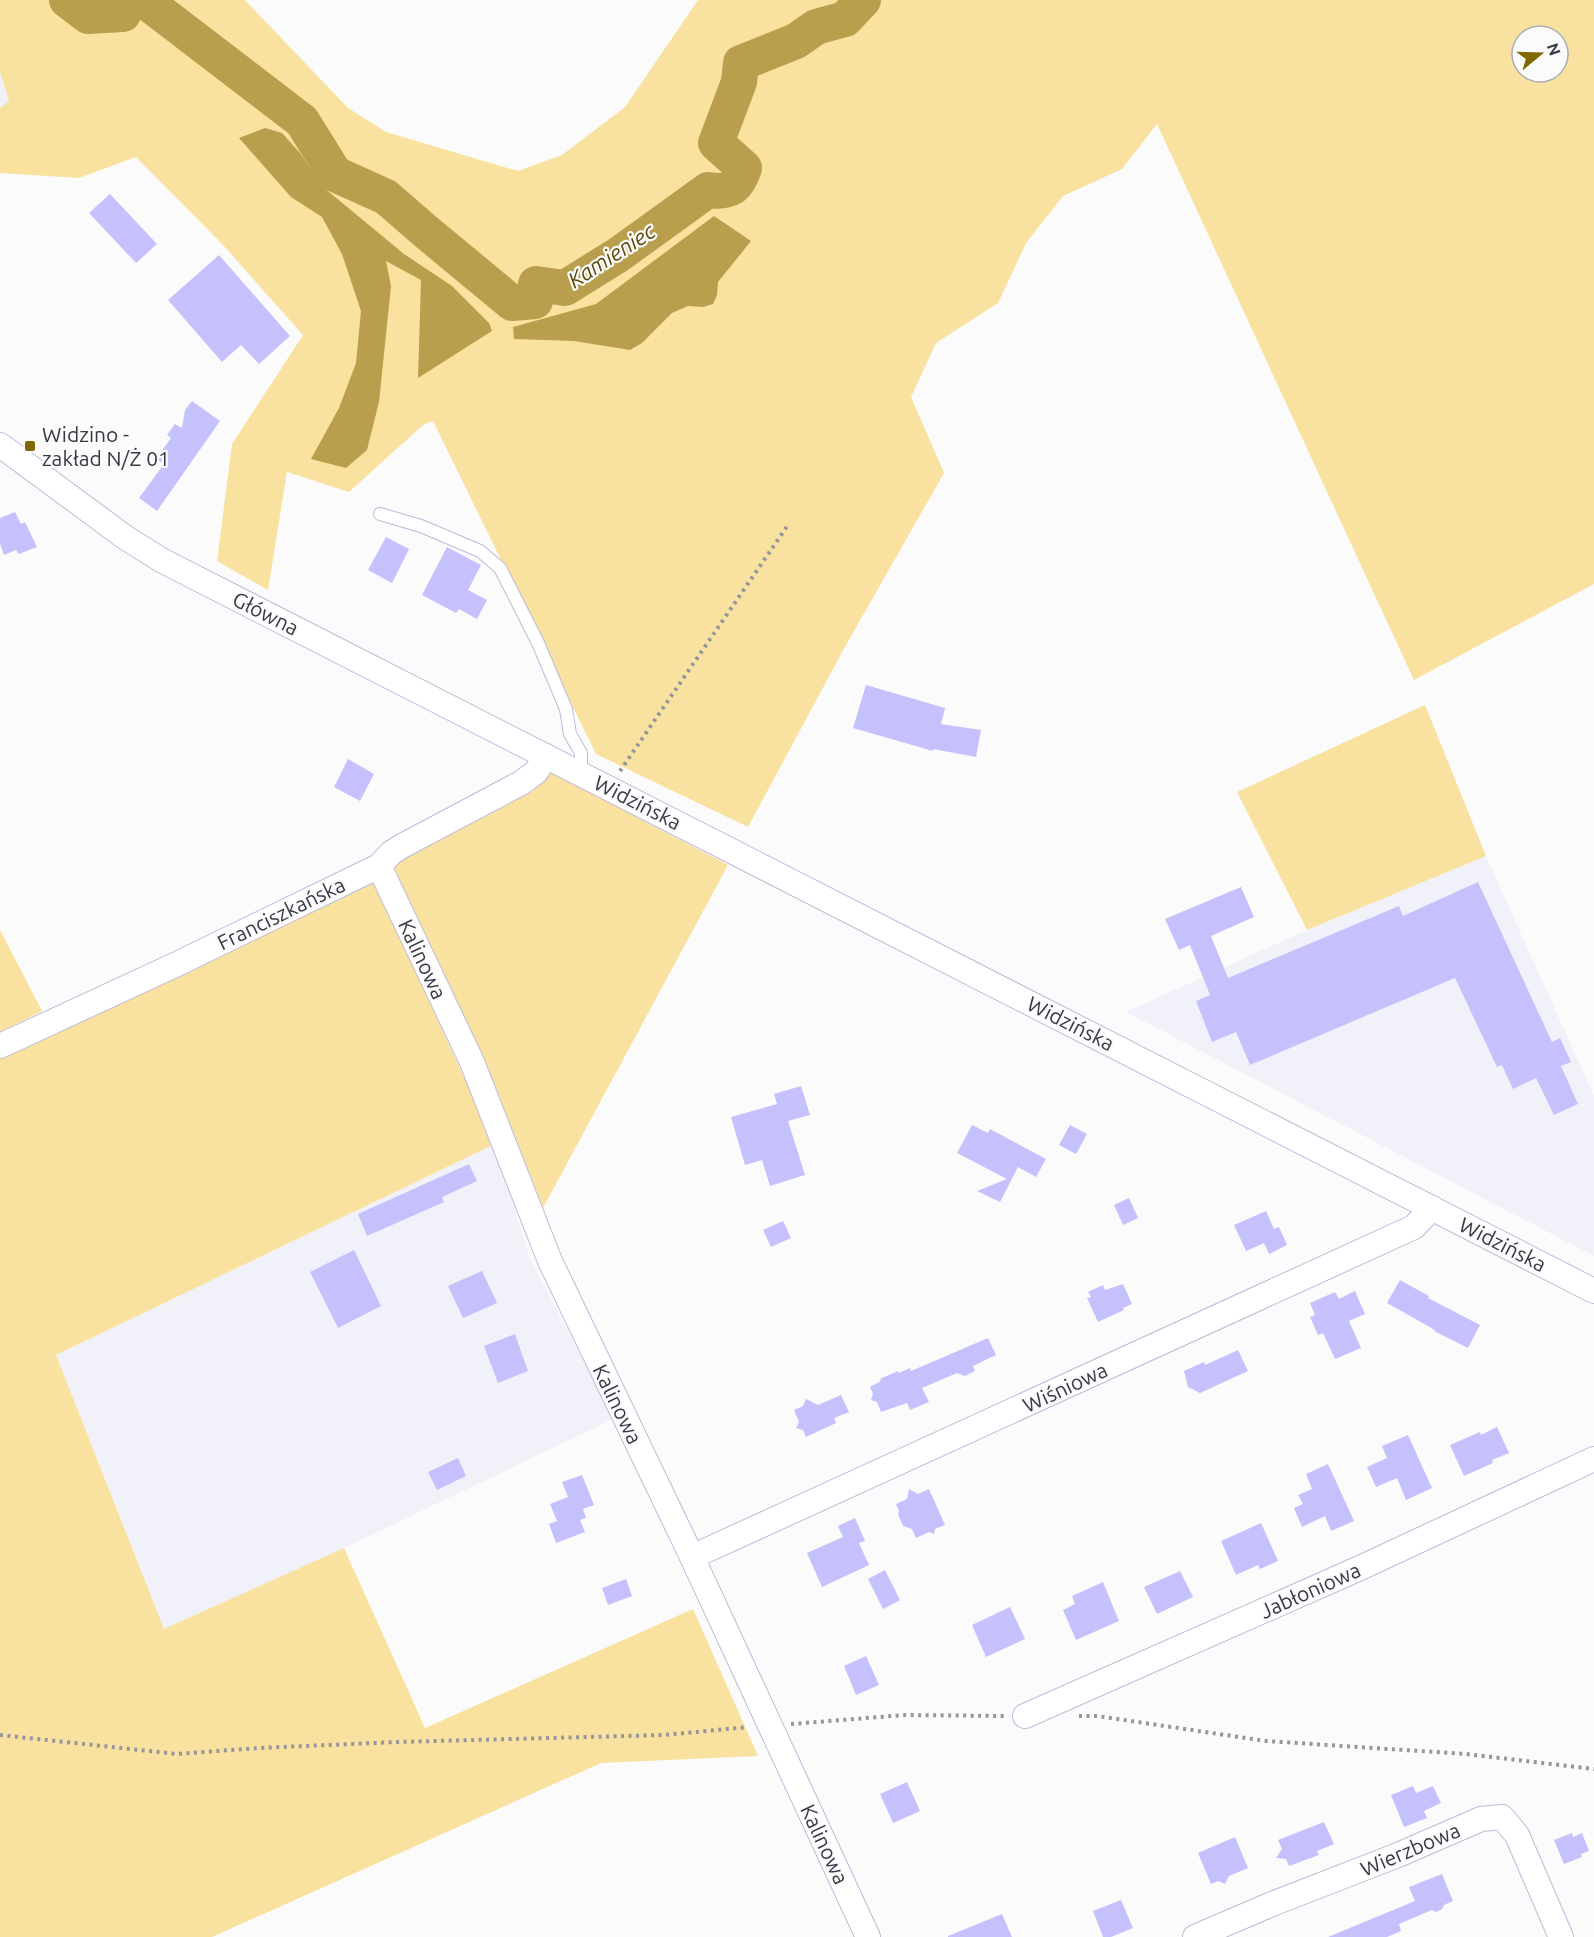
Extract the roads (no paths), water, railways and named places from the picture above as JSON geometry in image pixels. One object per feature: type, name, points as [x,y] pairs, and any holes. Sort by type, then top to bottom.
[{"type":"street","name":"Główna","points":[[0,445],[126,538],[163,561],[546,756]]},
{"type":"street","name":"Widzińska","points":[[546,756],[1594,1291]]},
{"type":"street","name":"Franciszkańska","points":[[0,1046],[379,866],[391,853],[402,846],[521,783],[536,772],[546,756]]},
{"type":"street","name":"Kalinowa","points":[[379,866],[472,1062],[550,1261],[692,1557],[868,1937]]},
{"type":"street","name":"Wiśniowa","points":[[692,1557],[1414,1227],[1432,1208]]},
{"type":"street","name":"Jabłoniowa","points":[[1025,1716],[1371,1563],[1594,1459]]},
{"type":"street","name":"Wierzbowa","points":[[1195,1937],[1481,1819],[1502,1817],[1517,1835],[1561,1937]]},
{"type":"lane","points":[[380,514],[421,526],[480,551],[500,568],[538,643],[566,710],[570,734],[581,753],[581,773]]},
{"type":"waterway","name":"Kamieniec","points":[[67,0],[88,16],[123,14],[125,0]]},
{"type":"waterway","name":"Kamieniec","points":[[144,0],[302,121],[335,174],[386,197],[512,303],[535,301],[536,284],[565,288],[618,255],[708,190],[722,191],[732,188],[739,180],[744,168],[716,143],[739,82],[741,63],[796,41],[816,27],[845,19],[863,0]]},
{"type":"place","name":"Widzino - zakład N/Ż 01","points":[[30,446]]}]
